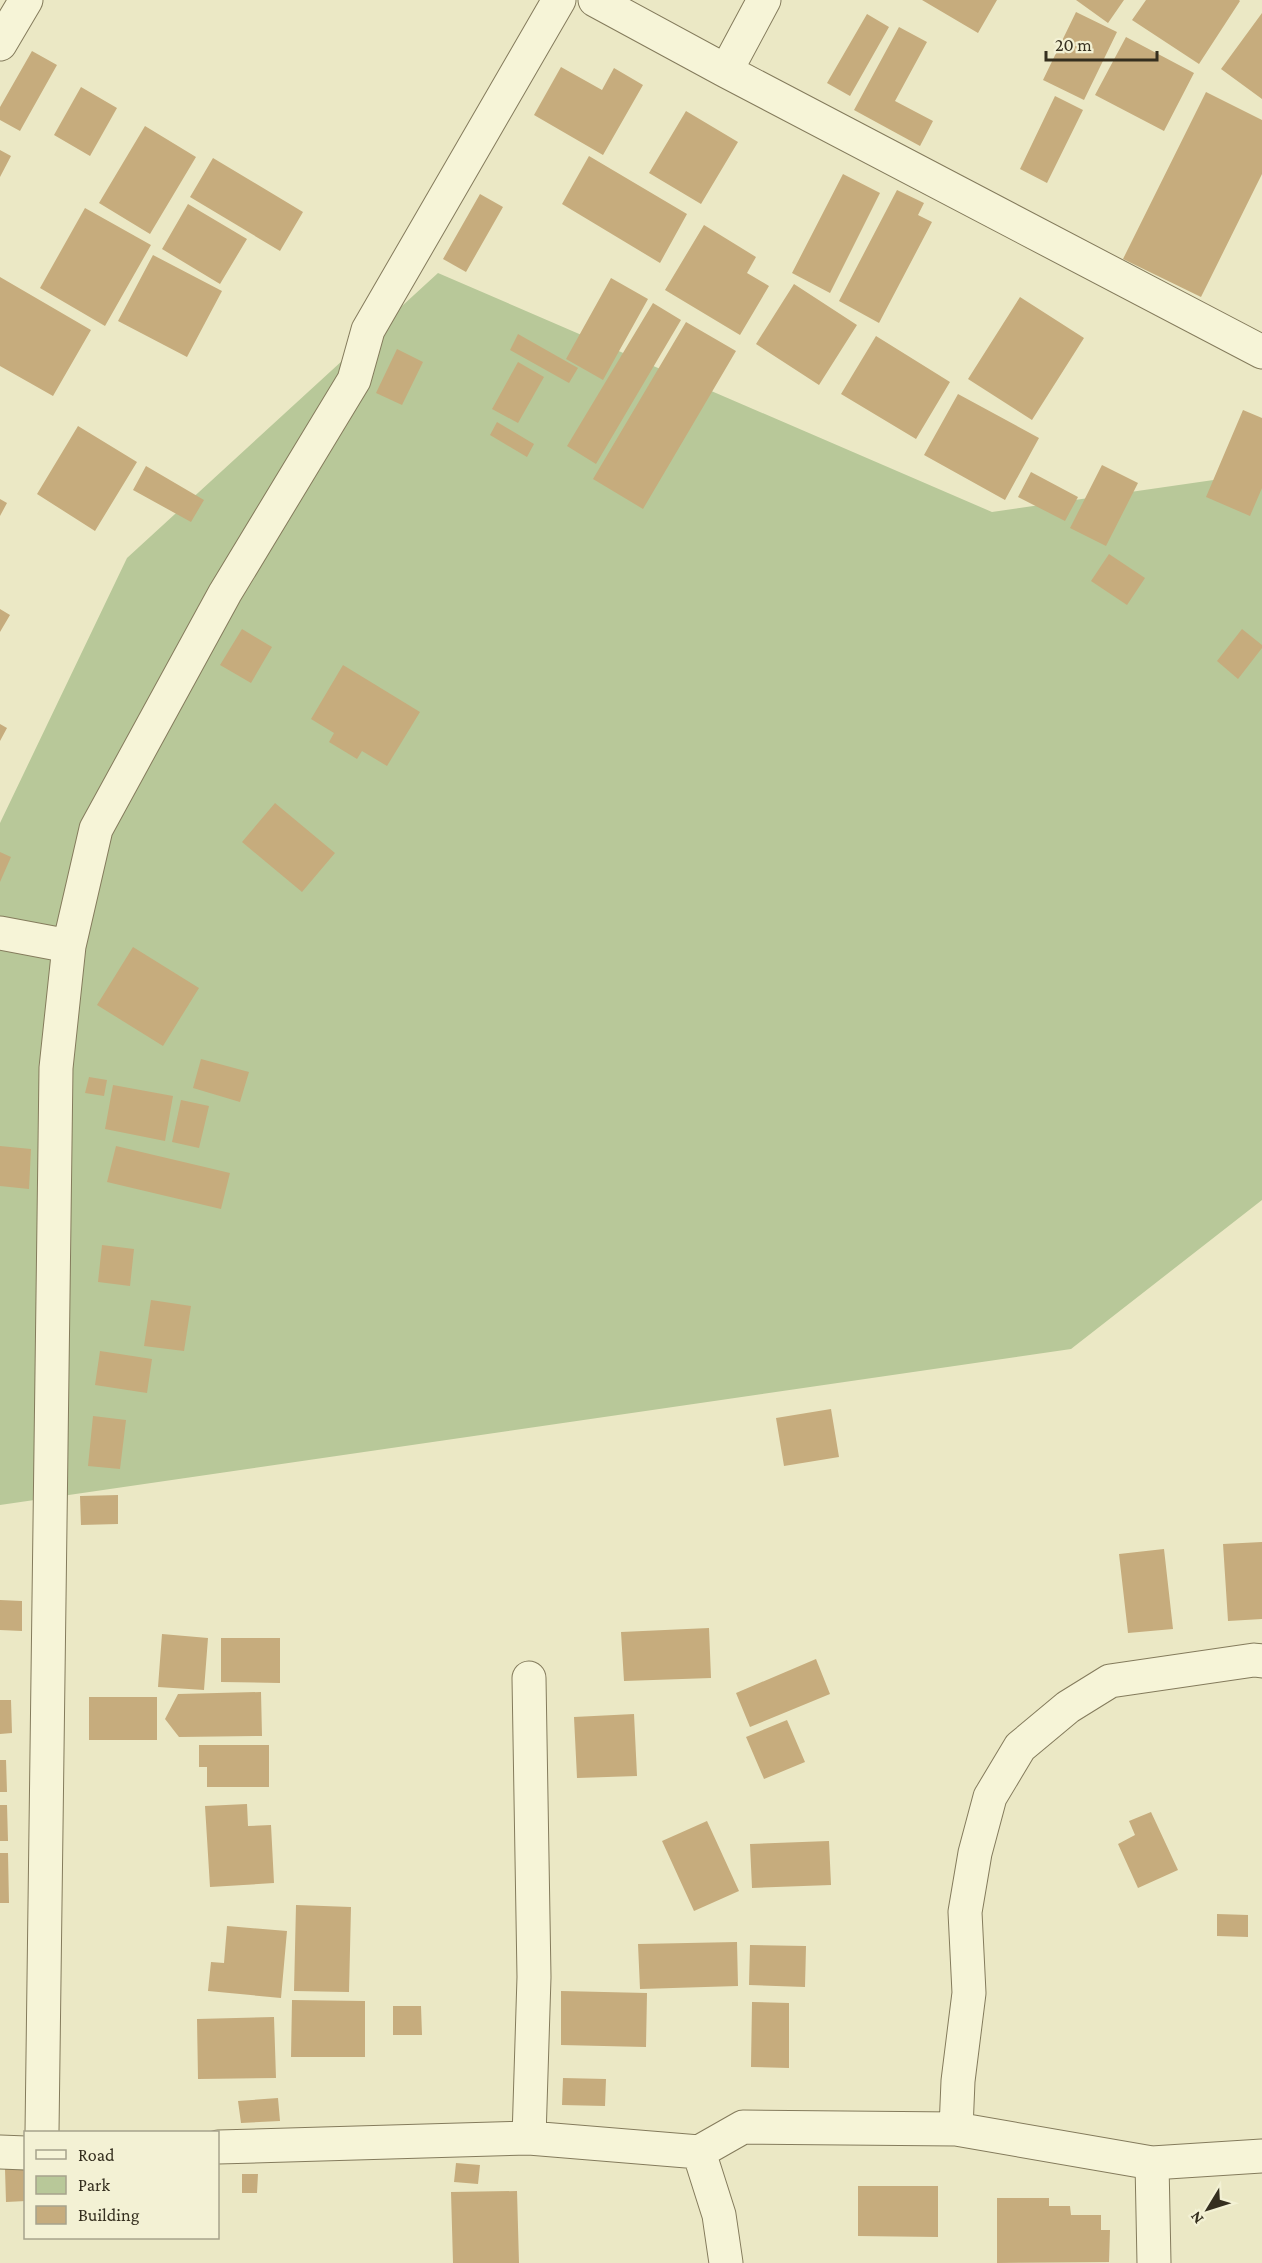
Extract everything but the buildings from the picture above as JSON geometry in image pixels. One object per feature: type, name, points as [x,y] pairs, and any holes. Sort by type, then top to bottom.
[{"type":"street","points":[[0,44],[26,0]]},
{"type":"street","points":[[42,2131],[56,1068],[69,946],[96,829],[225,593],[354,380],[368,330],[559,0]]},
{"type":"street","points":[[596,0],[726,71],[1262,352]]},
{"type":"street","points":[[726,71],[764,0]]},
{"type":"street","points":[[0,933],[69,946]]},
{"type":"street","points":[[956,2129],[958,2081],[969,1993],[965,1912],[990,1797],[1020,1747],[1068,1707],[1110,1681],[1254,1660],[1262,1661]]},
{"type":"street","points":[[529,1678],[534,1977],[529,2138]]},
{"type":"street","points":[[219,2147],[529,2138],[699,2152],[743,2127],[956,2129],[1152,2163],[1262,2156]]},
{"type":"street","points":[[0,2152],[24,2153]]},
{"type":"street","points":[[699,2152],[719,2215],[726,2263]]},
{"type":"street","points":[[1152,2163],[1154,2263]]},
{"type":"green space","points":[[438,273],[992,512],[1262,473],[1262,1200],[1071,1349],[0,1505],[0,823],[127,558]]}]
